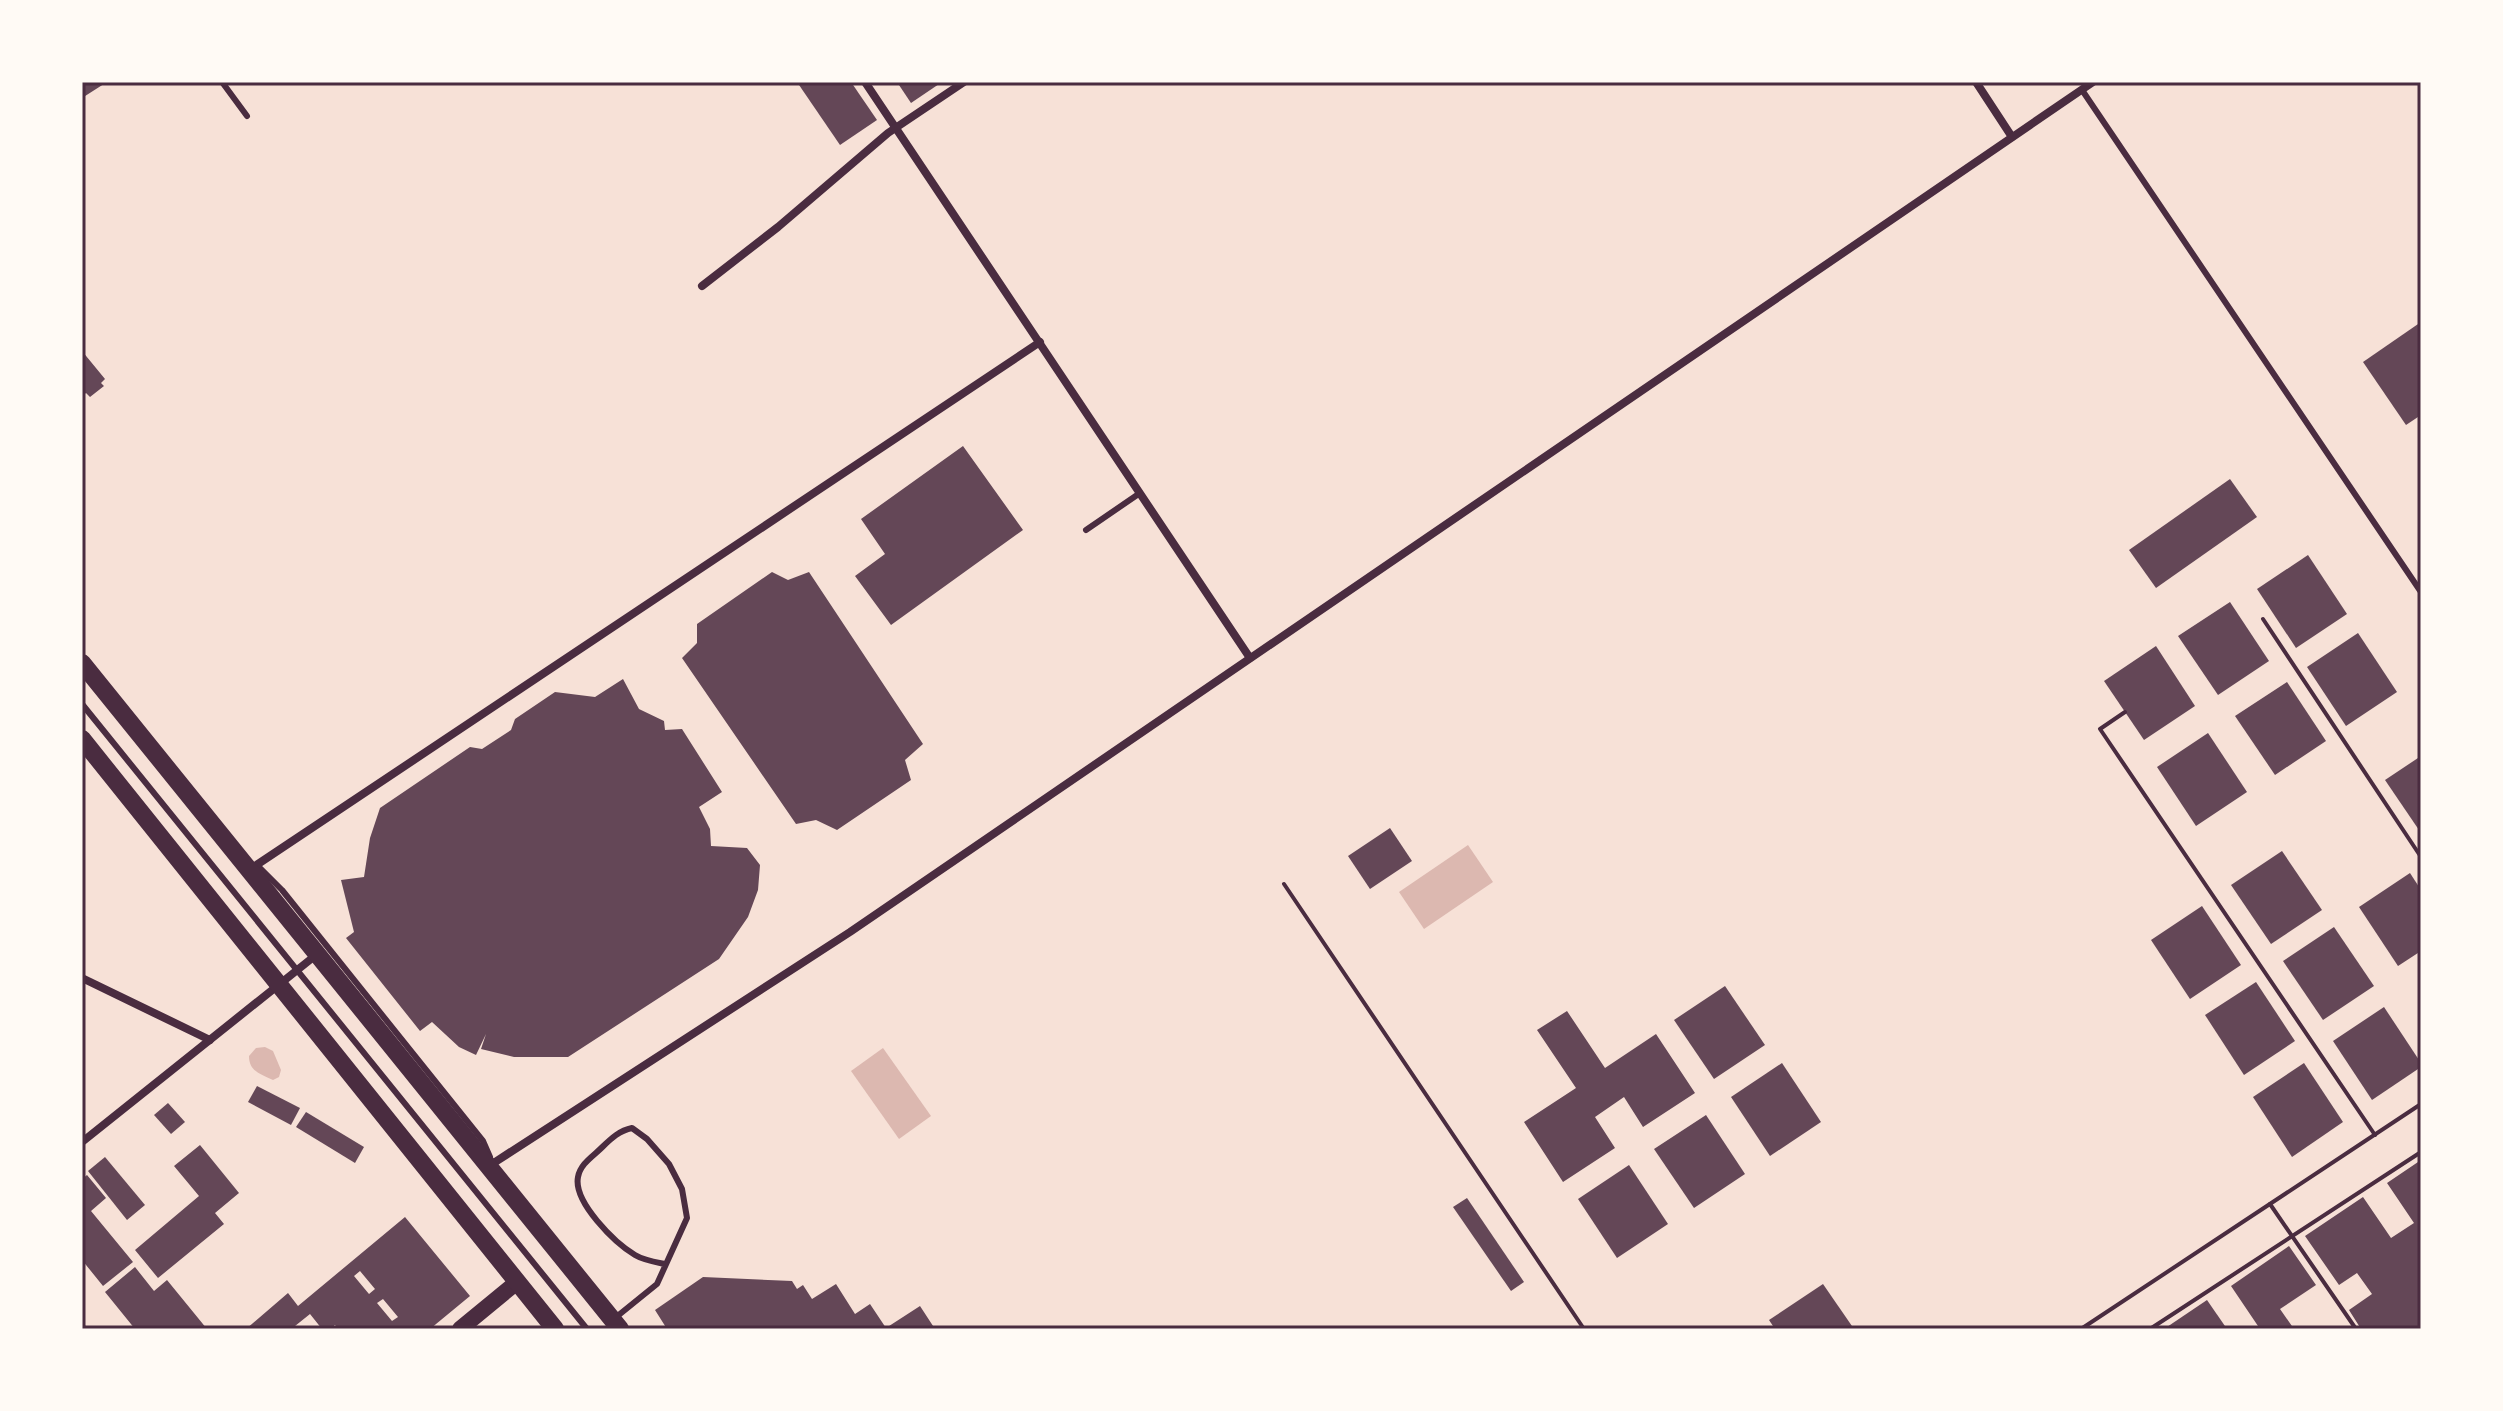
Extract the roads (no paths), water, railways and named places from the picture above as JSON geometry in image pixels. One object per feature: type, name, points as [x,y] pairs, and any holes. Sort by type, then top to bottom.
[{"type":"main road","points":[[82,663],[253,868],[317,955],[490,1165],[616,1325]]},
{"type":"main road","points":[[82,739],[555,1329]]},
{"type":"main road","points":[[460,1329],[517,1282]]},
{"type":"street","points":[[865,82],[1250,658]]},
{"type":"street","points":[[702,286],[896,128],[964,82]]},
{"type":"street","points":[[1976,82],[2012,137]]},
{"type":"street","points":[[490,1165],[850,932],[2093,82]]},
{"type":"street","points":[[253,868],[1040,342]]},
{"type":"street","points":[[82,1142],[317,955]]},
{"type":"street","points":[[82,978],[210,1040]]},
{"type":"lane","points":[[222,82],[247,116]]},
{"type":"lane","points":[[2082,90],[2421,592]]},
{"type":"lane","points":[[1086,530],[1140,493]]},
{"type":"lane","points":[[82,704],[587,1329]]},
{"type":"lane","points":[[253,868],[282,890],[483,1141],[490,1165]]},
{"type":"lane","points":[[616,1325],[657,1284],[687,1218],[682,1189],[669,1164],[647,1139],[632,1128],[623,1130],[584,1164],[578,1175],[582,1201],[617,1242],[638,1257],[665,1264]]}]
